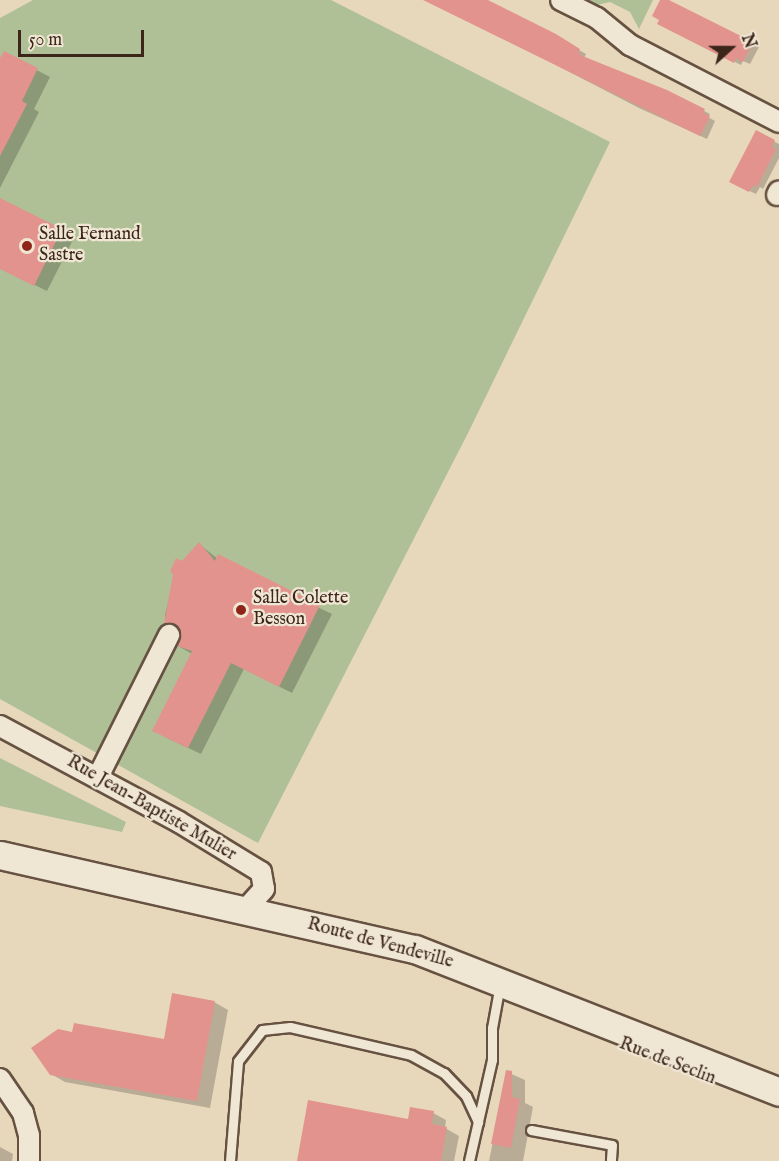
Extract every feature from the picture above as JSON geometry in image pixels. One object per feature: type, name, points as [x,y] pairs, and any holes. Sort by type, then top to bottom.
[{"type":"main road","name":"Route de Vendeville","points":[[0,855],[415,949],[499,988],[555,1018]]},
{"type":"main road","name":"Route de Vendeville","points":[[0,870],[393,958],[499,988],[779,1092]]},
{"type":"main road","name":"Rue de Seclin","points":[[555,1018],[779,1106]]},
{"type":"street","points":[[561,0],[597,18],[630,45],[779,122]]},
{"type":"street","points":[[98,777],[169,635]]},
{"type":"street","name":"Rue Jean-Baptiste Mulier","points":[[0,726],[98,777],[261,872],[264,889],[245,910]]},
{"type":"street","points":[[0,1079],[23,1113],[29,1135],[29,1161]]},
{"type":"lane","points":[[469,1161],[492,1060],[499,988]]},
{"type":"lane","points":[[230,1161],[238,1061],[262,1030],[290,1027],[411,1055],[444,1073],[466,1096],[478,1122]]},
{"type":"lane","points":[[531,1130],[612,1144],[611,1161]]},
{"type":"green space","points":[[33,0],[331,0],[610,142],[468,433],[258,843],[0,699],[0,18]]},
{"type":"green space","points":[[581,0],[653,0],[639,29],[630,12],[610,2],[592,6]]},
{"type":"green space","points":[[0,758],[126,822],[122,832],[0,806]]},
{"type":"building","points":[[423,0],[488,0],[556,34],[580,49],[578,53],[585,57],[667,90],[705,109],[703,113],[710,116],[700,136]]},
{"type":"building","points":[[660,0],[669,0],[753,42],[743,62],[736,58],[734,63],[657,24],[659,20],[652,16]]},
{"type":"building","points":[[4,51],[38,68],[22,101],[27,104],[0,156],[0,58]]},
{"type":"building","points":[[756,130],[775,140],[772,147],[776,149],[757,187],[753,185],[749,192],[729,182]]},
{"type":"building","name":"Salle Fernand Sastre","points":[[0,198],[62,229],[34,286],[0,269]]},
{"type":"building","name":"Salle Colette Besson","points":[[199,542],[215,561],[218,554],[320,605],[279,687],[231,663],[188,748],[152,731],[192,651],[177,646],[179,628],[164,624],[173,574],[170,572],[176,558],[182,561]]},
{"type":"building","points":[[172,993],[215,1001],[197,1101],[50,1075],[31,1048],[58,1029],[72,1032],[74,1023],[164,1039]]},
{"type":"building","points":[[506,1070],[512,1071],[512,1097],[520,1099],[511,1148],[491,1144]]},
{"type":"building","points":[[308,1100],[408,1119],[410,1107],[434,1111],[432,1124],[447,1127],[441,1161],[297,1161]]},
{"type":"place","name":"Salle Fernand Sastre","points":[[27,246]]},
{"type":"place","name":"Salle Colette Besson","points":[[241,610]]}]
